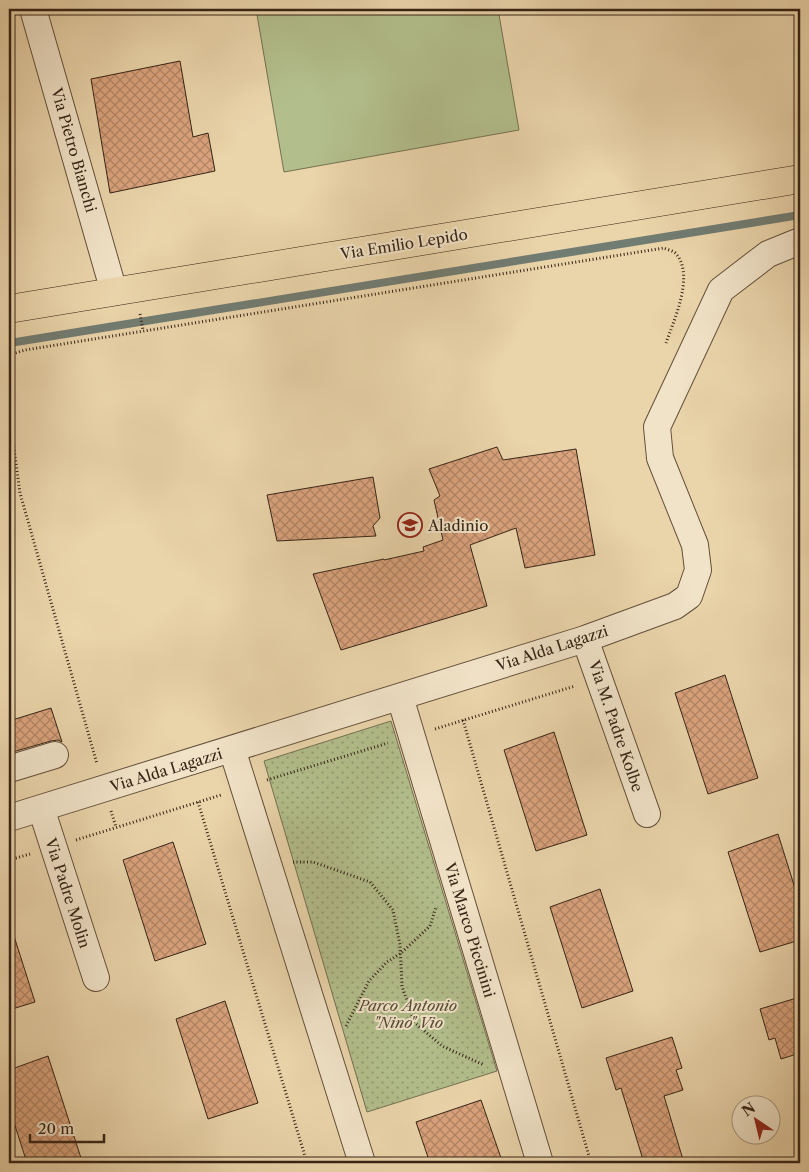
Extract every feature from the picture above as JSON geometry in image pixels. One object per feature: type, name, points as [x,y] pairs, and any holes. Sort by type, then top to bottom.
[{"type":"main road","name":"Via Emilio Lepido","points":[[9,309],[800,179]]},
{"type":"street","name":"Via Pietro Bianchi","points":[[33,9],[114,292]]},
{"type":"street","name":"Via Alda Lagazzi","points":[[9,818],[585,639],[675,606],[689,596],[698,570],[695,545],[660,458],[657,427],[721,290],[768,254],[800,241]]},
{"type":"street","name":"Via M. Padre Kolbe","points":[[585,639],[647,814]]},
{"type":"street","name":"Via Marco Piccinini","points":[[400,697],[540,1163]]},
{"type":"street","points":[[232,749],[362,1163]]},
{"type":"street","points":[[9,769],[55,755]]},
{"type":"street","name":"Via Padre Molin","points":[[41,808],[96,978]]},
{"type":"path","points":[[9,355],[25,350],[143,330],[664,248],[676,253],[683,265],[684,278],[678,309],[665,345]]},
{"type":"path","points":[[140,312],[143,330]]},
{"type":"path","points":[[9,412],[20,493],[98,769]]},
{"type":"path","points":[[9,860],[600,678]]},
{"type":"path","points":[[463,720],[592,1163]]},
{"type":"path","points":[[198,802],[307,1163]]},
{"type":"path","points":[[268,862],[313,862],[370,882],[393,910],[401,953],[402,986],[414,1022],[442,1046],[484,1065],[512,1067]]},
{"type":"path","points":[[330,1061],[369,981],[387,962],[401,953],[430,926],[451,865]]},
{"type":"green space","points":[[256,9],[498,9],[519,130],[284,172]]},
{"type":"green space","name":"Parco Antonio \"Nino\" Vio","points":[[391,721],[497,1071],[367,1112],[264,761]]},
{"type":"building","points":[[180,61],[193,137],[208,133],[215,171],[110,193],[91,79]]},
{"type":"building","points":[[497,447],[503,460],[576,449],[595,555],[525,568],[516,528],[470,545],[487,606],[341,650],[313,574],[424,551],[423,547],[443,540],[434,500],[440,496],[429,469]]},
{"type":"building","points":[[373,477],[380,518],[373,526],[376,536],[277,541],[267,495]]},
{"type":"building","points":[[725,675],[758,778],[708,794],[675,693]]},
{"type":"building","points":[[51,708],[62,742],[58,740],[51,741],[9,753],[9,721]]},
{"type":"building","points":[[554,732],[587,835],[536,851],[504,750]]},
{"type":"building","points":[[778,834],[800,904],[800,940],[760,952],[728,852]]},
{"type":"building","points":[[173,842],[206,944],[155,961],[123,860]]},
{"type":"building","points":[[600,889],[633,991],[582,1008],[550,907]]},
{"type":"building","points":[[13,933],[35,1002],[9,1010],[9,934]]},
{"type":"building","points":[[800,997],[800,1053],[781,1059],[775,1038],[769,1040],[760,1009]]},
{"type":"building","points":[[225,1001],[258,1103],[208,1119],[176,1019]]},
{"type":"building","points":[[672,1037],[682,1068],[676,1070],[683,1090],[664,1096],[684,1163],[644,1163],[621,1088],[616,1090],[606,1058]]},
{"type":"building","points":[[48,1056],[81,1158],[65,1163],[27,1163],[9,1107],[9,1070]]},
{"type":"building","points":[[481,1100],[501,1158],[485,1163],[430,1163],[416,1122]]},
{"type":"waterway","points":[[16,342],[800,215]]},
{"type":"place","name":"Aladinio","points":[[410,525]]}]
